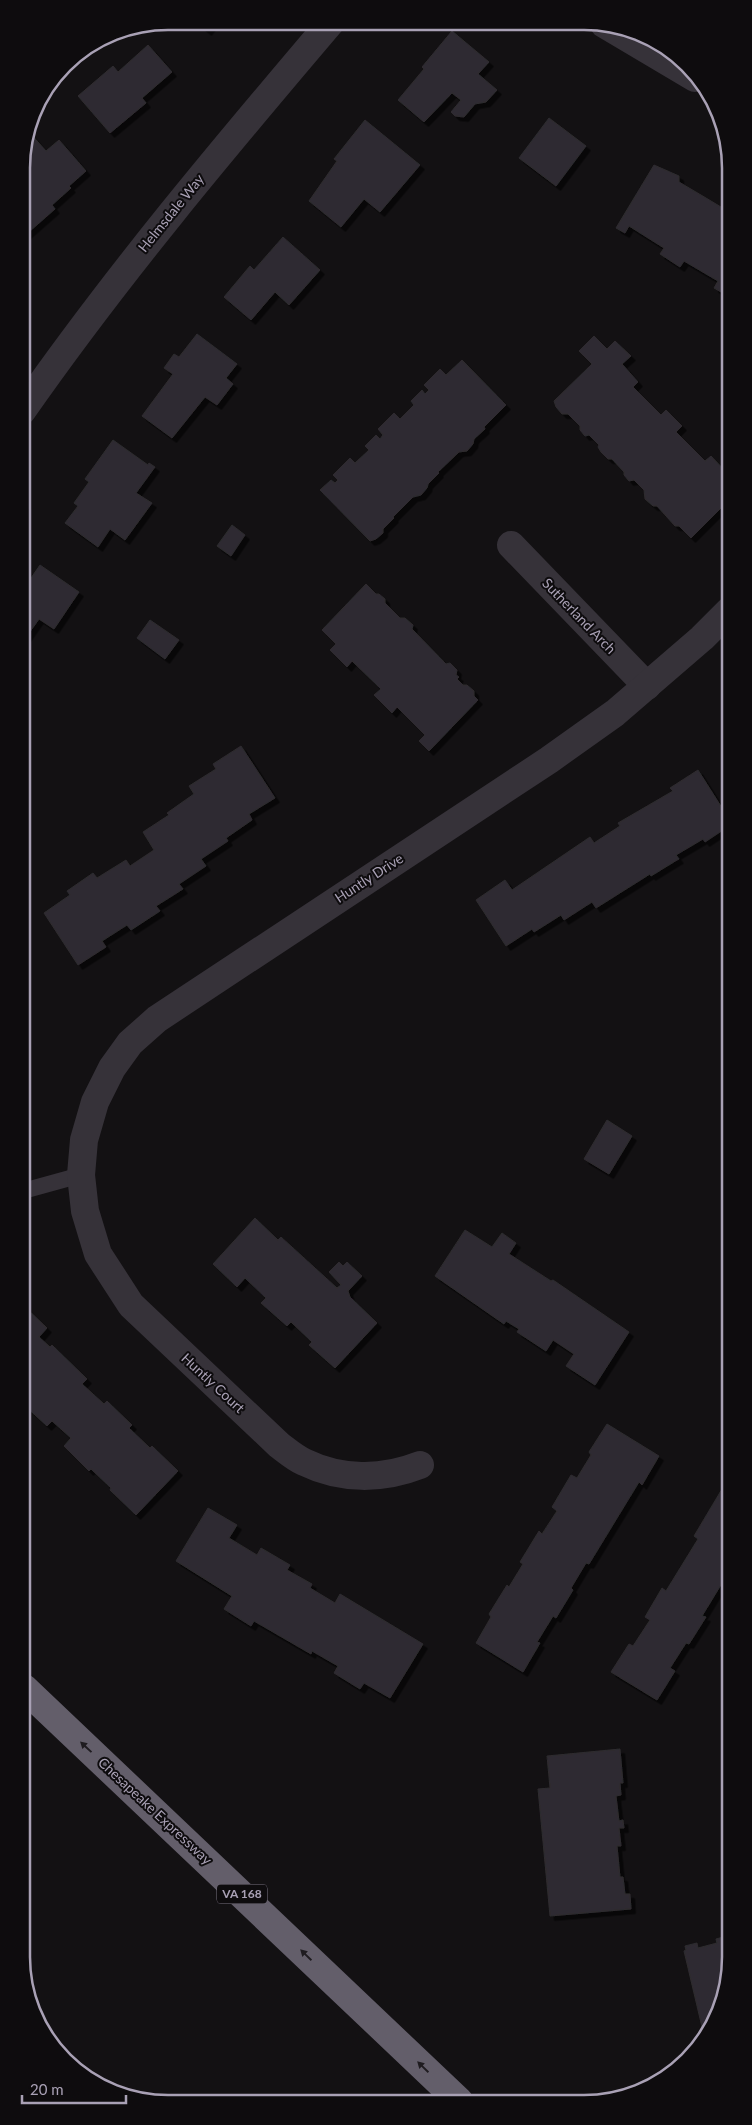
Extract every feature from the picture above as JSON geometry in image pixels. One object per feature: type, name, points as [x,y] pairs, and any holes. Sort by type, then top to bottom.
[{"type":"highway","name":"Chesapeake Expressway","points":[[30,1694],[453,2095]]},
{"type":"street","name":"Helmsdale Way","points":[[30,400],[72,340],[187,192],[324,30]]},
{"type":"street","points":[[625,36],[677,67]]},
{"type":"street","name":"Sutherland Arch","points":[[511,545],[647,686]]},
{"type":"street","name":"Huntly Drive","points":[[82,1182],[84,1140],[95,1102],[112,1068],[130,1043],[157,1019],[549,760],[615,713],[702,638],[722,617]]},
{"type":"street","name":"Huntly Court","points":[[82,1182],[84,1211],[98,1254],[131,1305],[279,1445],[303,1462],[336,1475],[371,1477],[409,1470],[420,1465]]},
{"type":"lane","points":[[30,1190],[82,1182]]},
{"type":"building","points":[[452,31],[489,62],[478,74],[497,90],[486,102],[475,104],[464,117],[455,116],[451,112],[461,100],[452,93],[424,122],[398,100]]},
{"type":"building","points":[[148,45],[172,72],[142,98],[146,103],[110,133],[78,96],[113,66],[118,72]]},
{"type":"building","points":[[549,118],[586,146],[556,186],[519,158]]},
{"type":"building","points":[[365,120],[420,165],[380,212],[364,199],[341,227],[309,201],[337,161],[334,159]]},
{"type":"building","points":[[34,138],[46,151],[59,140],[86,171],[52,205],[55,209],[30,231],[30,159]]},
{"type":"building","points":[[654,165],[679,176],[679,182],[722,206],[722,293],[714,288],[718,281],[684,261],[680,267],[660,254],[664,248],[629,226],[625,233],[616,228]]},
{"type":"building","points":[[283,237],[320,270],[289,305],[275,292],[251,320],[224,297],[250,266],[254,270]]},
{"type":"building","points":[[197,334],[237,364],[226,378],[233,384],[217,405],[205,397],[172,438],[142,416],[173,374],[164,368],[174,354],[179,357]]},
{"type":"building","points":[[594,336],[607,349],[615,341],[631,356],[622,364],[638,382],[633,387],[661,415],[666,410],[682,426],[676,432],[705,461],[711,456],[722,468],[722,507],[691,538],[679,526],[675,526],[657,506],[653,506],[645,499],[644,490],[634,480],[629,481],[624,472],[612,459],[608,459],[601,452],[598,447],[599,445],[589,435],[585,436],[580,430],[580,426],[568,414],[562,414],[556,407],[554,401],[592,364],[579,351]]},
{"type":"building","points":[[462,360],[506,405],[484,427],[485,429],[474,439],[473,444],[467,451],[459,452],[438,472],[421,495],[413,497],[393,517],[383,529],[383,533],[370,541],[320,490],[331,480],[335,483],[338,480],[333,475],[350,458],[355,463],[369,450],[365,446],[376,435],[380,439],[383,435],[378,429],[394,413],[400,419],[414,405],[411,401],[422,390],[425,394],[429,390],[424,385],[440,369],[446,375]]},
{"type":"building","points":[[113,440],[148,465],[149,463],[155,467],[136,493],[152,503],[125,540],[110,529],[98,547],[65,523],[78,506],[74,503],[89,482],[85,479]]},
{"type":"building","points":[[232,525],[245,535],[231,556],[217,546]]},
{"type":"building","points":[[40,565],[79,592],[54,629],[39,619],[30,632],[30,579]]},
{"type":"building","points":[[366,584],[376,594],[385,599],[385,603],[400,618],[405,618],[413,625],[412,629],[446,664],[450,663],[457,670],[456,675],[459,677],[457,679],[474,691],[474,696],[478,700],[429,751],[419,741],[425,735],[397,707],[392,713],[374,695],[381,689],[352,661],[347,667],[330,650],[336,644],[322,630]]},
{"type":"building","points":[[150,620],[179,640],[165,659],[137,638]]},
{"type":"building","points":[[241,746],[275,798],[249,814],[252,820],[226,838],[228,841],[201,859],[206,866],[179,884],[183,889],[156,906],[160,911],[131,930],[127,925],[102,941],[106,947],[78,965],[44,913],[70,895],[67,891],[93,873],[97,878],[126,860],[130,866],[154,850],[143,832],[169,815],[167,813],[194,794],[189,786],[216,769],[213,764]]},
{"type":"building","points":[[698,770],[722,808],[722,831],[705,842],[703,839],[676,855],[679,859],[651,876],[650,874],[596,908],[592,902],[564,920],[561,915],[534,932],[532,929],[506,946],[476,900],[505,880],[512,890],[590,837],[594,843],[620,826],[618,823],[673,791],[670,788]]},
{"type":"building","points":[[607,1120],[632,1136],[609,1174],[584,1159]]},
{"type":"building","points":[[255,1218],[278,1240],[281,1237],[337,1288],[341,1285],[329,1272],[339,1262],[343,1266],[347,1262],[362,1276],[348,1291],[350,1297],[377,1323],[335,1368],[309,1345],[312,1342],[291,1322],[287,1326],[261,1303],[266,1298],[245,1278],[237,1287],[213,1264]]},
{"type":"building","points":[[465,1230],[492,1247],[502,1233],[516,1243],[509,1254],[551,1281],[553,1280],[629,1332],[595,1385],[566,1366],[574,1354],[553,1340],[546,1351],[517,1332],[519,1329],[506,1321],[504,1324],[435,1276]]},
{"type":"building","points":[[30,1312],[47,1328],[39,1337],[50,1347],[52,1345],[87,1379],[82,1384],[104,1404],[107,1401],[132,1425],[129,1428],[150,1448],[152,1446],[178,1471],[136,1515],[110,1490],[111,1488],[91,1469],[89,1471],[64,1446],[71,1438],[52,1421],[47,1426],[30,1410]]},
{"type":"building","points":[[607,1424],[659,1456],[642,1485],[639,1482],[589,1564],[586,1563],[571,1588],[573,1590],[556,1618],[553,1616],[537,1642],[540,1643],[523,1672],[476,1643],[491,1617],[489,1614],[523,1564],[520,1562],[539,1531],[542,1534],[557,1511],[552,1507],[571,1475],[577,1478],[591,1455],[589,1452]]},
{"type":"building","points":[[722,1489],[722,1583],[702,1616],[706,1617],[689,1644],[686,1643],[670,1668],[675,1671],[657,1700],[611,1672],[629,1644],[633,1646],[650,1620],[645,1617],[662,1588],[666,1591],[698,1539],[694,1536]]},
{"type":"building","points":[[208,1508],[237,1525],[229,1538],[257,1555],[261,1548],[290,1565],[287,1570],[312,1584],[310,1588],[335,1603],[340,1594],[423,1644],[390,1698],[364,1683],[360,1689],[334,1673],[338,1666],[312,1651],[311,1654],[254,1621],[251,1626],[224,1609],[232,1596],[176,1561]]},
{"type":"building","points":[[620,1749],[623,1783],[620,1783],[621,1795],[616,1796],[619,1821],[623,1820],[624,1828],[619,1828],[621,1846],[617,1846],[620,1877],[623,1877],[625,1894],[630,1894],[631,1909],[550,1916],[538,1789],[550,1788],[547,1756]]},
{"type":"building","points":[[722,1937],[721,1975],[711,2010],[702,2027],[684,1951],[686,1950],[685,1946],[697,1943],[698,1948],[717,1943],[716,1939]]}]
